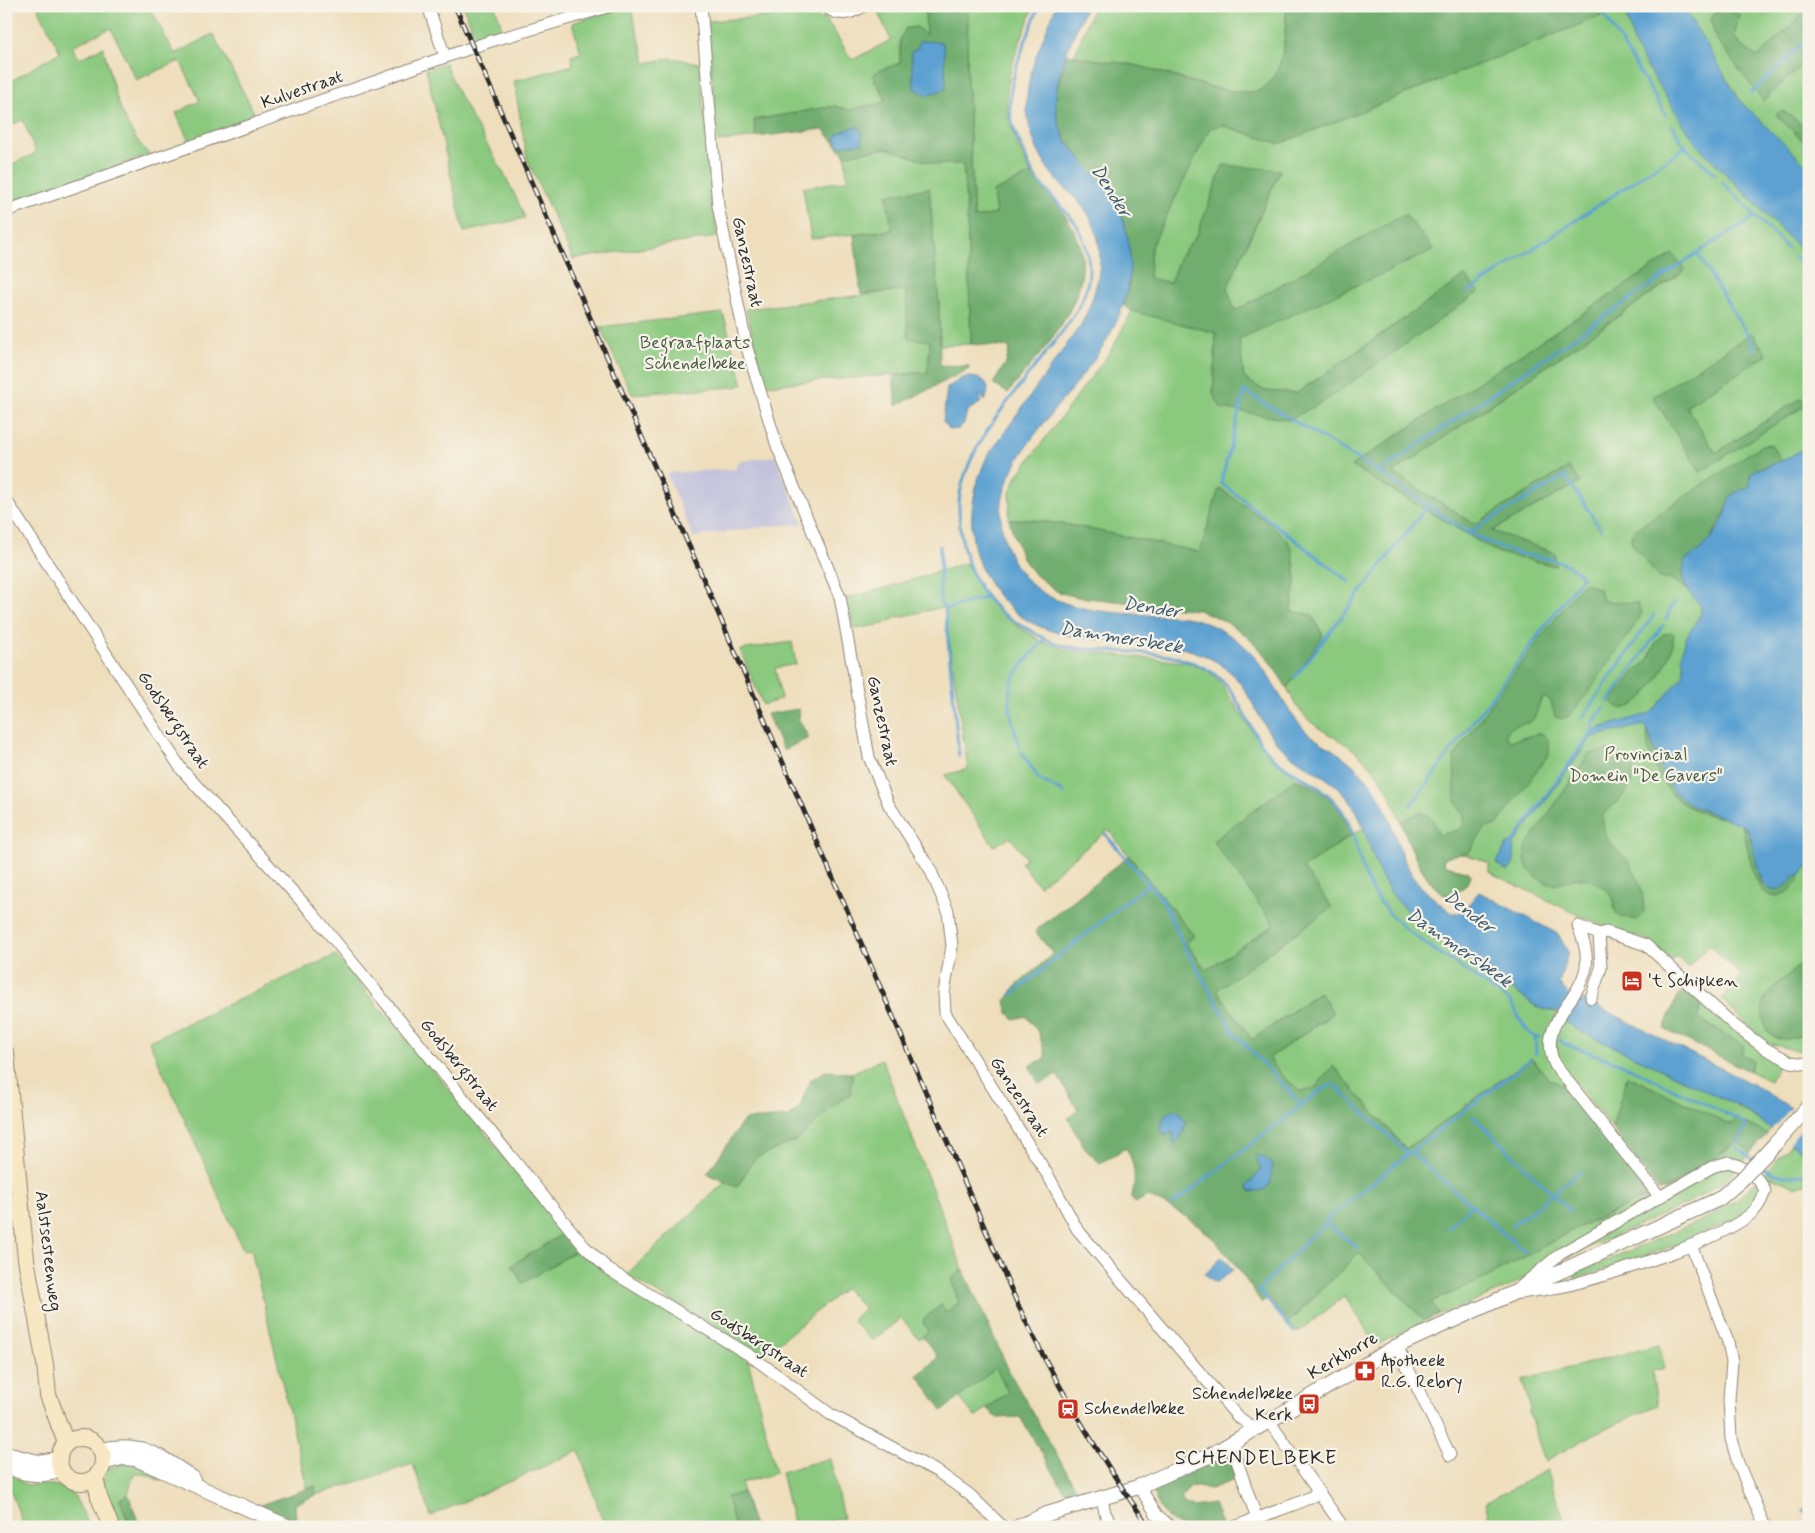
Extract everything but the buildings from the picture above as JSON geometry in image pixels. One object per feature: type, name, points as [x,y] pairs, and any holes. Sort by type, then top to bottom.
[{"type":"main road","name":"Aalstsesteenweg","points":[[6,1054],[26,1259],[45,1364],[48,1395],[72,1440]]},
{"type":"main road","points":[[95,1468],[65,1477],[59,1464],[59,1453],[72,1440],[91,1440],[95,1468],[99,1497],[111,1527]]},
{"type":"main road","points":[[95,1468],[102,1527]]},
{"type":"street","points":[[428,6],[445,57]]},
{"type":"street","name":"Kulvestraat","points":[[6,211],[488,42],[611,6]]},
{"type":"street","name":"Ganzestraat","points":[[701,6],[718,206],[745,338],[777,446],[840,597],[869,757],[889,805],[930,869],[948,911],[952,946],[944,993],[945,1013],[1049,1177],[1082,1236],[1237,1416],[1255,1429]]},
{"type":"street","points":[[826,6],[841,14],[849,14],[864,6]]},
{"type":"street","name":"Godsbergstraat","points":[[6,500],[182,770],[314,915],[584,1246],[609,1270],[751,1356],[830,1414],[938,1472],[970,1494],[1003,1527]]},
{"type":"street","points":[[1660,1197],[1555,1065],[1550,1054],[1549,1042],[1552,1030],[1586,968],[1586,958],[1578,926],[1599,934],[1606,932],[1646,945],[1736,1026],[1766,1049],[1791,1062],[1807,1064],[1809,1062]]},
{"type":"street","points":[[1591,998],[1601,968],[1599,934]]},
{"type":"street","name":"Kerkborre","points":[[1018,1527],[1047,1514],[1140,1486],[1211,1455],[1397,1346],[1719,1199],[1741,1180],[1809,1106]]},
{"type":"street","name":"Kerkborre","points":[[1728,1162],[1737,1164],[1759,1180],[1764,1191],[1762,1201],[1753,1212],[1718,1233],[1691,1245],[1575,1284],[1512,1294],[1560,1254],[1712,1167],[1728,1162]]},
{"type":"street","points":[[1691,1245],[1728,1342],[1732,1362],[1730,1400],[1731,1439],[1738,1463],[1765,1527]]},
{"type":"street","name":"Kerkborre","points":[[1397,1346],[1450,1455]]},
{"type":"street","points":[[1270,1422],[1343,1527]]},
{"type":"street","points":[[6,1454],[38,1462],[59,1464]]},
{"type":"street","points":[[95,1468],[121,1458],[136,1459],[238,1506],[289,1527]]},
{"type":"street","points":[[1237,1461],[1257,1519]]},
{"type":"street","points":[[6,1465],[25,1473],[36,1474],[59,1464]]},
{"type":"street","points":[[1140,1486],[1157,1515],[1171,1527]]},
{"type":"street","points":[[1234,1527],[1319,1493]]},
{"type":"street","points":[[1102,1498],[1105,1513],[1113,1527]]},
{"type":"shaded area","points":[[775,456],[803,524],[771,526],[693,537],[666,473],[736,469],[737,462]]},
{"type":"green space","points":[[37,6],[149,6],[175,54],[213,34],[257,118],[189,142],[176,113],[200,101],[180,61],[136,80],[111,28],[72,46],[79,59],[103,47],[124,118],[131,131],[150,155],[10,202],[6,191],[6,167],[36,153],[23,120],[6,128],[6,84],[60,52]]},
{"type":"green space","points":[[463,6],[495,6],[503,31],[476,38]]},
{"type":"green space","points":[[630,6],[646,63],[671,58],[699,63],[717,237],[573,259],[527,159],[514,81],[573,65],[571,56],[581,53],[572,23]]},
{"type":"green space","points":[[798,6],[821,6],[824,11],[817,16],[820,20],[825,17],[852,60],[891,40],[875,6],[925,6],[926,35],[921,32],[900,40],[900,63],[880,70],[874,76],[886,102],[849,110],[835,106],[754,120],[756,137],[718,142],[707,21],[785,15]]},
{"type":"green space","points":[[925,6],[966,6],[968,9],[967,75],[974,218],[996,214],[993,192],[1031,174],[1066,216],[1075,232],[1082,254],[1081,276],[1075,298],[1065,319],[1008,393],[993,384],[1006,363],[1010,347],[971,344],[967,215],[963,164],[934,164],[886,148],[845,155],[823,129],[756,137],[754,120],[835,106],[849,110],[886,102],[874,76],[879,71],[900,63],[900,39],[906,28],[917,27],[926,35]]},
{"type":"green space","points":[[966,6],[1034,6],[1013,62],[1007,91],[1009,119],[1013,133],[1031,174],[993,192],[996,214],[974,218],[967,75],[968,9]]},
{"type":"green space","points":[[1094,6],[1287,6],[1281,62],[1277,72],[1264,88],[1254,92],[1239,92],[1204,85],[1142,67],[1074,56]]},
{"type":"green space","points":[[1287,6],[1603,6],[1606,14],[1279,144],[1222,125],[1210,128],[1151,247],[1149,278],[1170,283],[1180,257],[1197,235],[1223,165],[1280,170],[1227,289],[1235,311],[1405,214],[1434,250],[1239,339],[1244,378],[1265,391],[1297,393],[1465,276],[1479,292],[1328,399],[1289,420],[1221,408],[1213,394],[1216,333],[1132,311],[1123,305],[1130,282],[1119,209],[1067,142],[1057,120],[1055,109],[1057,88],[1068,54],[1143,67],[1223,90],[1254,92],[1264,88],[1277,72],[1281,61]]},
{"type":"green space","name":"Provinciaal Domein \"De Gavers\"","points":[[1603,6],[1720,6],[1711,19],[1763,100],[1809,59],[1809,128],[1776,115],[1809,146],[1809,1042],[1799,1051],[1766,1043],[1722,1000],[1742,976],[1709,945],[1688,967],[1677,956],[1672,960],[1642,937],[1614,932],[1495,875],[1489,870],[1489,863],[1472,856],[1454,854],[1443,860],[1445,866],[1469,872],[1471,876],[1460,891],[1451,897],[1440,891],[1421,869],[1391,797],[1378,775],[1354,750],[1307,719],[1294,702],[1287,688],[1323,635],[1312,615],[1291,611],[1295,565],[1287,540],[1220,488],[1200,553],[1070,525],[1025,519],[1009,520],[1010,493],[1017,476],[1110,352],[1132,311],[1216,333],[1213,394],[1289,420],[1465,276],[1297,393],[1265,391],[1243,378],[1239,339],[1434,250],[1405,214],[1235,311],[1227,289],[1280,171],[1223,165],[1197,235],[1180,257],[1170,283],[1149,278],[1151,247],[1210,127],[1222,125],[1279,144],[1606,14]],"holes":[[[1673,254],[1684,271],[1393,473],[1475,524],[1569,467],[1580,482],[1492,531],[1555,553],[1499,553],[1351,466]],[[1752,333],[1766,355],[1685,406],[1716,453],[1801,398],[1805,405],[1699,471],[1654,397]]]},
{"type":"green space","points":[[1719,6],[1730,6],[1739,15],[1734,37],[1743,47],[1758,57],[1809,8],[1809,59],[1763,101],[1715,37],[1711,19]]},
{"type":"green space","points":[[1730,6],[1809,6],[1809,8],[1758,57],[1743,47],[1734,37],[1739,15]]},
{"type":"green space","points":[[445,63],[463,103],[507,179],[525,218],[464,232],[426,69]]},
{"type":"green space","points":[[1781,110],[1809,128],[1809,146],[1776,115]]},
{"type":"green space","points":[[886,148],[934,164],[963,163],[967,215],[971,344],[940,345],[939,304],[929,188],[892,230],[811,239],[803,188],[847,180],[845,155]]},
{"type":"green space","points":[[929,188],[939,304],[940,365],[969,366],[969,369],[896,406],[893,376],[928,372],[930,341],[908,338],[906,290],[861,294],[854,235],[892,230],[887,195]]},
{"type":"green space","points":[[1673,254],[1685,270],[1393,473],[1475,524],[1569,467],[1580,482],[1492,531],[1555,553],[1555,566],[1499,553],[1351,466]]},
{"type":"green space","points":[[906,290],[908,338],[930,340],[928,372],[765,385],[746,309]]},
{"type":"green space","name":"Begraafplaats Schendelbeke","points":[[723,313],[743,385],[735,387],[632,394],[600,327]]},
{"type":"green space","points":[[1752,333],[1767,355],[1686,406],[1716,453],[1801,398],[1806,405],[1700,472],[1653,397]]},
{"type":"green space","points":[[1771,444],[1782,461],[1755,470],[1750,475],[1750,486],[1727,509],[1709,541],[1681,573],[1687,589],[1672,580],[1659,578],[1632,544],[1631,536],[1637,528],[1762,445]]},
{"type":"green space","points":[[1219,488],[1271,524],[1287,540],[1292,549],[1296,578],[1291,611],[1312,615],[1323,636],[1287,688],[1269,661],[1251,640],[1228,623],[1214,616],[1198,610],[1078,597],[1058,592],[1033,573],[1021,556],[1009,520],[1025,519],[1070,525],[1200,552]]},
{"type":"green space","points":[[966,563],[983,594],[1006,618],[1041,641],[1068,650],[1185,662],[1207,670],[1221,683],[1266,752],[1297,778],[1213,841],[1274,925],[1206,970],[1186,943],[1194,936],[1108,830],[1039,886],[1021,862],[1026,858],[1010,837],[994,846],[945,775],[968,769],[944,607],[895,618],[884,624],[854,629],[846,598]]},
{"type":"green space","points":[[1586,583],[1599,589],[1603,601],[1637,603],[1642,612],[1638,621],[1588,693],[1569,716],[1561,719],[1555,717],[1551,701],[1545,697],[1541,699],[1532,721],[1520,724],[1506,731],[1506,737],[1510,741],[1541,733],[1549,742],[1549,754],[1496,826],[1487,826],[1468,853],[1447,856],[1443,860],[1445,866],[1469,872],[1471,876],[1463,888],[1451,897],[1442,893],[1420,865],[1401,822],[1420,812],[1425,813],[1433,820],[1439,835],[1458,830],[1464,824],[1464,816],[1455,801],[1454,757],[1494,699],[1581,585]]},
{"type":"green space","points":[[1673,633],[1673,644],[1669,657],[1652,687],[1630,707],[1620,708],[1612,701],[1636,670],[1649,660],[1654,646],[1660,637],[1663,634]]},
{"type":"green space","points":[[792,642],[796,664],[775,668],[781,699],[763,705],[740,650]]},
{"type":"green space","points":[[799,709],[798,718],[809,738],[783,750],[767,714]]},
{"type":"green space","points":[[1648,732],[1667,778],[1681,797],[1707,811],[1727,817],[1715,817],[1700,812],[1676,799],[1665,786],[1651,758],[1647,740]]},
{"type":"green space","points":[[1607,750],[1618,752],[1633,768],[1633,776],[1628,789],[1603,815],[1603,825],[1607,839],[1625,857],[1639,881],[1644,913],[1637,920],[1619,917],[1610,893],[1592,881],[1581,878],[1552,885],[1539,879],[1526,865],[1525,852],[1528,844],[1589,754]]},
{"type":"green space","points":[[1297,778],[1316,788],[1331,800],[1342,815],[1351,835],[1303,868],[1332,907],[1217,990],[1252,1040],[1320,992],[1333,1013],[1269,1058],[1283,1077],[1301,1091],[1315,1088],[1333,1066],[1406,1149],[1531,1058],[1549,1079],[1573,1090],[1649,1190],[1648,1196],[1575,1229],[1486,1278],[1431,1302],[1439,1314],[1425,1321],[1359,1253],[1288,1323],[1269,1298],[1262,1303],[1230,1257],[1200,1227],[1178,1212],[1147,1196],[1136,1203],[1131,1199],[1134,1173],[1132,1161],[1126,1148],[1100,1163],[1086,1150],[1068,1118],[1078,1110],[1057,1075],[1039,1084],[1029,1066],[1046,1058],[1039,1033],[1026,1016],[1014,1019],[1008,1013],[1005,1001],[1015,987],[1053,954],[1035,931],[1129,856],[1194,936],[1186,943],[1206,970],[1274,925],[1213,841]]},
{"type":"green space","points":[[1741,825],[1750,835],[1753,843],[1761,882],[1800,876],[1788,892],[1771,896],[1763,891],[1753,871]]},
{"type":"green space","points":[[1364,827],[1372,852],[1424,926],[1535,1006],[1548,1011],[1558,1012],[1547,1037],[1573,1090],[1549,1079],[1531,1058],[1406,1149],[1333,1066],[1315,1088],[1301,1091],[1283,1077],[1269,1058],[1333,1014],[1319,992],[1252,1040],[1217,990],[1332,907],[1303,868]]},
{"type":"green space","points":[[335,955],[469,1113],[564,1233],[512,1265],[522,1283],[579,1249],[612,1277],[748,1360],[776,1473],[741,1483],[743,1492],[727,1497],[735,1527],[605,1527],[579,1451],[431,1516],[413,1464],[316,1495],[315,1486],[307,1488],[251,1249],[243,1250],[149,1041]]},
{"type":"green space","points":[[1809,960],[1809,1031],[1794,1038],[1780,1039],[1768,1032],[1765,1026],[1762,1009],[1763,1003],[1772,989],[1797,967]]},
{"type":"green space","points":[[1690,989],[1701,998],[1698,1018],[1744,1046],[1741,1053],[1753,1061],[1749,1071],[1664,1029],[1677,996],[1681,993],[1687,993]]},
{"type":"green space","points":[[1701,998],[1750,1042],[1780,1063],[1770,1081],[1749,1071],[1753,1061],[1741,1053],[1744,1047],[1698,1018]]},
{"type":"green space","points":[[1565,1021],[1580,1031],[1722,1097],[1771,1128],[1767,1134],[1735,1118],[1732,1126],[1627,1076],[1612,1128],[1555,1059],[1557,1025]]},
{"type":"green space","points":[[882,1059],[963,1269],[951,1279],[959,1302],[946,1312],[941,1305],[927,1316],[929,1332],[919,1339],[901,1318],[872,1341],[852,1320],[864,1308],[845,1288],[764,1355],[626,1275],[725,1182],[737,1187],[754,1158],[800,1139],[834,1105],[851,1094],[852,1073]]},
{"type":"green space","points":[[826,1071],[852,1073],[851,1093],[834,1105],[800,1139],[755,1158],[737,1187],[707,1174],[744,1120],[789,1117],[800,1107],[810,1080]]},
{"type":"green space","points":[[1627,1076],[1732,1125],[1735,1118],[1767,1134],[1750,1153],[1737,1141],[1711,1161],[1664,1190],[1658,1190],[1612,1128]]},
{"type":"green space","points":[[1737,1141],[1750,1153],[1741,1165],[1736,1161],[1664,1190],[1727,1150]]},
{"type":"green space","points":[[1792,1143],[1809,1156],[1809,1183],[1795,1187],[1764,1174]]},
{"type":"green space","points":[[1738,1167],[1723,1182],[1686,1204],[1563,1259],[1715,1168]]},
{"type":"green space","points":[[1757,1181],[1760,1185],[1757,1200],[1746,1211],[1727,1222],[1674,1246],[1576,1279],[1574,1277],[1574,1274],[1709,1217],[1737,1199]]},
{"type":"green space","points":[[1648,1196],[1646,1201],[1513,1285],[1465,1306],[1439,1314],[1431,1302],[1486,1278],[1575,1229]]},
{"type":"green space","points":[[564,1233],[579,1249],[523,1283],[512,1265]]},
{"type":"green space","points":[[1359,1253],[1425,1321],[1376,1345],[1345,1296],[1298,1332],[1288,1323]]},
{"type":"green space","points":[[963,1269],[1011,1375],[1078,1492],[1068,1497],[1020,1417],[998,1418],[987,1409],[1008,1392],[996,1368],[942,1411],[918,1375],[938,1357],[922,1336],[928,1332],[923,1322],[927,1316],[941,1305],[946,1312],[959,1303],[951,1279]]},
{"type":"green space","points":[[1659,1345],[1665,1368],[1652,1371],[1657,1405],[1602,1430],[1545,1461],[1528,1411],[1531,1409],[1522,1380]]},
{"type":"green space","points":[[996,1367],[1009,1392],[975,1417],[959,1397]]},
{"type":"green space","points":[[1230,1454],[1239,1478],[1211,1489],[1190,1486],[1181,1498],[1185,1505],[1193,1507],[1214,1504],[1223,1527],[1187,1527],[1171,1521],[1164,1514],[1152,1490]]},
{"type":"green space","points":[[830,1458],[843,1518],[809,1527],[794,1527],[781,1472]]},
{"type":"green space","points":[[130,1462],[160,1477],[159,1480],[144,1474],[134,1474],[128,1494],[120,1499],[130,1527],[117,1527],[104,1498],[104,1475],[108,1468]]},
{"type":"green space","points":[[1547,1470],[1566,1526],[1492,1527],[1485,1503]]},
{"type":"green space","points":[[6,1472],[27,1485],[54,1485],[66,1489],[75,1497],[90,1527],[24,1527],[6,1478]]},
{"type":"green space","points":[[315,1486],[316,1495],[295,1504],[296,1520],[260,1505]]},
{"type":"green space","points":[[743,1492],[754,1527],[735,1527],[727,1497]]},
{"type":"green space","points":[[128,1494],[140,1527],[130,1527],[120,1499]]},
{"type":"water","name":"Dender","points":[[1056,6],[1086,6],[1060,74],[1056,108],[1059,125],[1067,142],[1104,186],[1120,211],[1130,263],[1122,309],[1100,351],[1041,426],[1016,463],[1002,501],[1005,541],[1014,563],[1027,580],[1043,593],[1061,602],[1102,611],[1189,618],[1211,625],[1234,638],[1255,657],[1294,717],[1307,732],[1349,761],[1364,775],[1376,791],[1386,811],[1405,862],[1414,877],[1429,894],[1452,913],[1461,913],[1479,892],[1558,934],[1568,952],[1559,983],[1568,994],[1591,1003],[1754,1085],[1809,1119],[1809,1156],[1740,1107],[1580,1031],[1563,1020],[1564,1016],[1556,1010],[1548,1011],[1535,1006],[1424,926],[1399,903],[1385,884],[1363,826],[1352,804],[1337,787],[1281,747],[1266,727],[1241,685],[1224,667],[1197,653],[1168,645],[1075,637],[1045,629],[1017,614],[993,589],[984,574],[973,541],[972,507],[980,473],[987,457],[1082,323],[1093,297],[1099,269],[1098,241],[1088,214],[1055,178],[1045,163],[1033,138],[1028,120],[1027,98],[1031,71]]},
{"type":"water","points":[[1623,6],[1683,6],[1741,102],[1809,168],[1809,258],[1697,145],[1635,46]]},
{"type":"water","points":[[920,41],[942,42],[944,47],[946,89],[926,95],[914,88],[911,52],[917,49]]},
{"type":"water","points":[[857,126],[862,132],[862,143],[840,146],[835,139],[838,133]]},
{"type":"water","points":[[962,378],[981,379],[987,384],[988,391],[985,401],[980,395],[982,402],[967,411],[964,424],[958,429],[950,430],[943,421],[947,388]]},
{"type":"water","points":[[1809,435],[1809,865],[1800,876],[1796,876],[1783,888],[1773,890],[1766,886],[1757,865],[1747,828],[1692,805],[1677,795],[1666,779],[1644,725],[1592,737],[1513,845],[1514,859],[1511,868],[1508,871],[1496,864],[1507,844],[1512,844],[1589,734],[1596,729],[1651,713],[1683,676],[1684,666],[1682,657],[1685,640],[1701,613],[1701,606],[1688,591],[1684,580],[1683,568],[1685,560],[1710,539],[1721,524],[1730,497],[1750,486],[1750,475],[1755,470],[1782,461],[1804,448],[1803,441]]},
{"type":"water","points":[[1172,1110],[1179,1111],[1186,1122],[1183,1134],[1175,1143],[1171,1141],[1174,1138],[1173,1133],[1164,1134],[1161,1130],[1163,1118]]},
{"type":"water","points":[[1255,1156],[1264,1157],[1272,1164],[1271,1183],[1264,1190],[1250,1192],[1247,1186],[1261,1170]]},
{"type":"water","points":[[1222,1257],[1233,1270],[1216,1283],[1205,1274]]},
{"type":"pier","points":[[1793,1106],[1809,1116],[1809,1121],[1788,1144],[1771,1130]]},
{"type":"waterway","name":"Dammersbeek","points":[[1039,6],[1014,75],[1010,104],[1011,118],[1033,174],[1072,218],[1083,238],[1087,251],[1089,277],[1083,299],[1072,319],[1009,399],[981,440],[970,461],[963,482],[959,503],[959,518],[964,549],[974,578],[982,591],[1003,614],[1052,642],[1086,649],[1138,652],[1173,657],[1189,661],[1216,675],[1233,694],[1258,738],[1273,758],[1323,791],[1340,808],[1349,824],[1366,878],[1383,906],[1419,939],[1510,1001],[1525,1028],[1529,1033],[1539,1038]]},
{"type":"waterway","points":[[1602,11],[1666,115]]},
{"type":"waterway","points":[[1751,93],[1809,38]]},
{"type":"waterway","points":[[1672,125],[1685,147],[1715,174]]},
{"type":"waterway","points":[[1468,292],[1687,146]]},
{"type":"waterway","points":[[1722,182],[1787,248]]},
{"type":"waterway","points":[[1756,216],[1697,253],[1756,349]]},
{"type":"waterway","points":[[1410,806],[1582,577],[1575,570],[1558,561],[1516,553],[1473,535],[1379,472],[1697,253]]},
{"type":"waterway","points":[[1794,256],[1809,271]]},
{"type":"waterway","points":[[1350,582],[1221,483],[1244,391],[1379,472]]},
{"type":"waterway","points":[[1470,532],[1565,476],[1601,529]]},
{"type":"waterway","points":[[1295,677],[1428,505]]},
{"type":"waterway","points":[[940,546],[940,602],[945,609]]},
{"type":"waterway","points":[[959,756],[945,609],[987,597]]},
{"type":"waterway","points":[[1666,619],[1674,602]]},
{"type":"waterway","points":[[1649,622],[1654,615]]},
{"type":"waterway","points":[[1582,718],[1648,623]]},
{"type":"waterway","points":[[1608,702],[1663,625]]},
{"type":"waterway","points":[[1019,746],[1011,713],[1010,688],[1019,670],[1044,640]]},
{"type":"waterway","points":[[1593,733],[1593,723],[1604,708]]},
{"type":"waterway","points":[[1512,844],[1590,734]]},
{"type":"waterway","points":[[1021,752],[1039,779],[1064,793]]},
{"type":"waterway","points":[[1105,834],[1163,901],[1183,944],[1234,1033],[1302,1105],[1321,1090],[1333,1084],[1408,1154],[1530,1060]]},
{"type":"waterway","points":[[1011,995],[1148,884]]},
{"type":"waterway","points":[[1535,1037],[1536,1054]]},
{"type":"waterway","name":"Dammersbeek","points":[[1560,1040],[1565,1044],[1619,1063],[1741,1121],[1746,1126],[1736,1147],[1753,1160]]},
{"type":"waterway","points":[[1173,1204],[1302,1105]]},
{"type":"waterway","points":[[1473,1116],[1570,1211]]},
{"type":"waterway","points":[[1411,1152],[1526,1253]]},
{"type":"waterway","points":[[1357,1247],[1326,1224],[1326,1220],[1408,1154]]},
{"type":"waterway","name":"Dammersbeek","points":[[1760,1166],[1771,1173],[1783,1176],[1809,1173]]},
{"type":"waterway","points":[[1512,1226],[1580,1172]]},
{"type":"waterway","points":[[1448,1228],[1471,1205]]},
{"type":"waterway","points":[[1294,1332],[1259,1290],[1310,1237],[1326,1224]]},
{"type":"waterway","points":[[1804,1511],[1809,1506]]},
{"type":"railway","points":[[455,6],[1018,1305],[1047,1363],[1079,1419],[1149,1527]]},
{"type":"place","name":"'t Schipken","points":[[1632,981]]},
{"type":"place","name":"Apotheek R.G. Rebry","points":[[1365,1371]]},
{"type":"place","name":"Schendelbeke Kerk","points":[[1309,1404]]},
{"type":"place","name":"Schendelbeke","points":[[1068,1409]]},
{"type":"district","name":"SCHENDELBEKE","points":[[1256,1458]]}]
